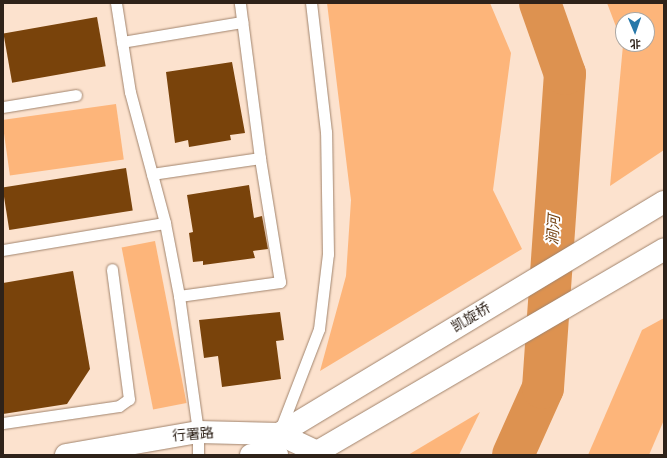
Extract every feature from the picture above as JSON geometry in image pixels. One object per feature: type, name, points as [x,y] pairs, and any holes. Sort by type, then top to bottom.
[{"type":"main road","name":"凯旋桥","points":[[270,450],[664,202]]},
{"type":"main road","points":[[314,453],[664,250]]},
{"type":"main road","name":"行署路","points":[[66,455],[198,432],[270,450],[314,453]]},
{"type":"lane","points":[[116,3],[130,92],[165,223],[179,296],[198,432],[198,455]]},
{"type":"lane","points":[[179,296],[280,282],[260,158],[240,3]]},
{"type":"lane","points":[[270,450],[319,329],[328,254],[326,132],[311,3]]},
{"type":"lane","points":[[122,42],[242,22]]},
{"type":"lane","points":[[3,107],[76,95]]},
{"type":"lane","points":[[152,174],[260,158]]},
{"type":"lane","points":[[3,250],[165,223]]},
{"type":"lane","points":[[3,423],[118,406],[129,399],[112,269]]},
{"type":"shaded area","points":[[327,3],[490,3],[511,53],[493,190],[522,249],[320,371],[346,276],[351,200]]},
{"type":"shaded area","points":[[607,3],[664,3],[664,150],[610,186],[622,52],[655,52],[655,12],[615,12],[615,24]]},
{"type":"shaded area","points":[[116,104],[124,159],[10,175],[3,120]]},
{"type":"shaded area","points":[[155,241],[186,403],[153,409],[122,247]]},
{"type":"shaded area","points":[[664,318],[664,420],[649,455],[588,455],[642,330]]},
{"type":"shaded area","points":[[480,412],[459,455],[408,455]]},
{"type":"building","points":[[97,17],[106,66],[12,83],[3,33]]},
{"type":"building","points":[[232,62],[245,133],[230,135],[231,140],[189,147],[188,140],[175,143],[166,72]]},
{"type":"building","points":[[126,168],[133,210],[9,230],[3,187]]},
{"type":"building","points":[[249,185],[254,218],[262,216],[268,249],[253,251],[255,258],[203,265],[203,261],[193,262],[189,233],[193,232],[187,195]]},
{"type":"building","points":[[73,271],[90,369],[67,404],[3,414],[3,283]]},
{"type":"building","points":[[280,312],[284,340],[276,341],[281,379],[222,387],[218,356],[204,358],[199,320]]},
{"type":"waterway","name":"涧河","points":[[513,455],[543,388],[565,74],[540,3]]}]
